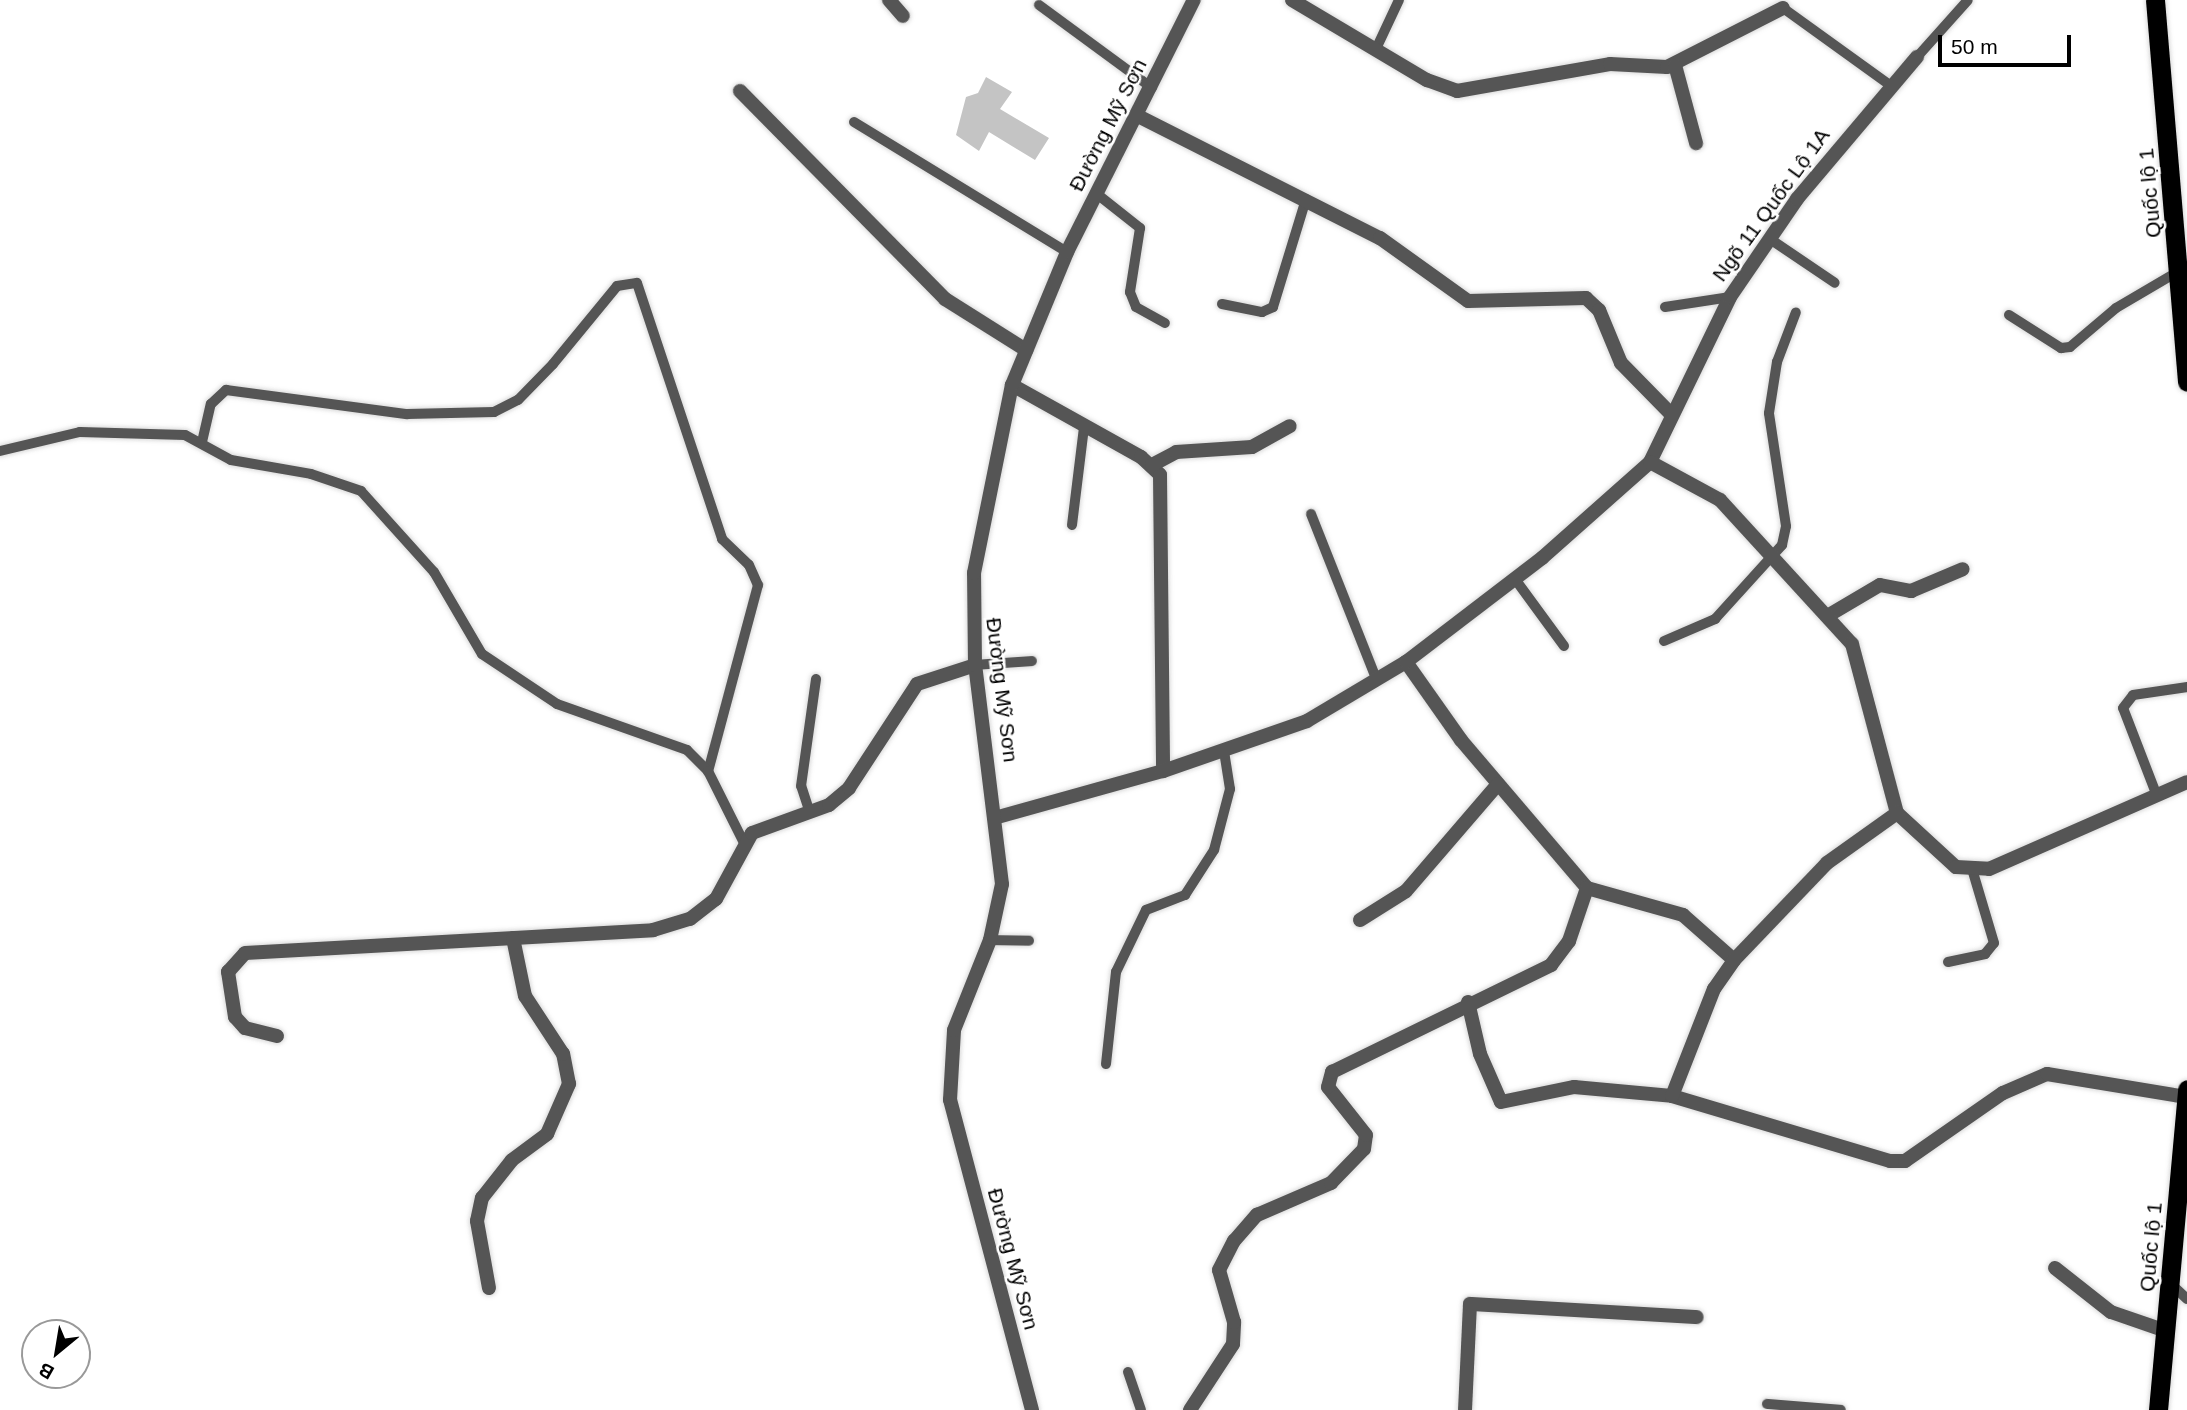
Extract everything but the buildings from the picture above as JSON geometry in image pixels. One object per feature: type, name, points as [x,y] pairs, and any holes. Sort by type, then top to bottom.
[{"type":"highway","name":"Quốc lộ 1","points":[[2155,0],[2187,382]]},
{"type":"highway","name":"Quốc lộ 1","points":[[2158,1410],[2184,1150],[2187,1089]]},
{"type":"street","points":[[890,0],[903,16]]},
{"type":"street","name":"Đường Mỹ Sơn","points":[[1032,1410],[950,1100],[954,1030],[990,940],[1002,884],[998,817],[975,665],[974,573],[1012,385],[1067,252],[1195,0]]},
{"type":"street","points":[[1292,0],[1376,49],[1457,91],[1610,64],[1675,65],[1701,45],[1783,8]]},
{"type":"street","name":"Ngõ 11 Quốc Lộ 1A","points":[[1650,462],[1670,413],[1730,297],[1770,239],[1917,57]]},
{"type":"street","points":[[1675,65],[1696,143]]},
{"type":"street","points":[[740,91],[945,299],[1026,350]]},
{"type":"street","points":[[1138,116],[1306,199],[1421,262],[1468,301],[1576,296],[1594,303],[1621,363],[1670,413]]},
{"type":"street","points":[[1012,385],[1152,465],[1162,485],[1156,531],[1165,628],[1163,771]]},
{"type":"street","points":[[1152,465],[1176,452],[1252,447],[1290,426]]},
{"type":"street","points":[[998,817],[1163,771],[1307,721],[1406,662],[1515,579],[1650,462],[1703,486],[1776,555],[1829,615],[1863,669],[1898,813],[1943,859],[1973,872],[2187,782]]},
{"type":"street","points":[[1829,615],[1880,585],[1911,591],[1963,569]]},
{"type":"street","points":[[1406,662],[1497,784],[1587,888],[1683,915],[1734,960]]},
{"type":"street","points":[[277,1036],[245,1028],[235,1017],[228,972],[245,953],[671,927],[716,899],[743,841],[810,813],[849,788],[916,684],[975,665]]},
{"type":"street","points":[[1360,920],[1406,891],[1497,784]]},
{"type":"street","points":[[1672,1096],[1714,989],[1734,960],[1827,863],[1898,813]]},
{"type":"street","points":[[1190,1410],[1233,1344],[1234,1322],[1219,1270],[1234,1241],[1257,1215],[1331,1183],[1364,1149],[1366,1135],[1326,1079],[1340,1065],[1468,1002],[1551,965],[1569,941],[1587,888]]},
{"type":"street","points":[[489,1288],[477,1221],[482,1198],[512,1160],[547,1134],[569,1084],[564,1054],[525,996],[513,938]]},
{"type":"street","points":[[1468,1002],[1480,1054],[1501,1102],[1574,1087],[1672,1096],[1890,1161],[1905,1161],[2003,1093],[2047,1073],[2186,1097]]},
{"type":"street","points":[[2055,1268],[2111,1311],[2166,1331]]},
{"type":"street","points":[[1465,1410],[1470,1304],[1698,1317]]},
{"type":"lane","points":[[1376,49],[1399,0]]},
{"type":"lane","name":"Ngõ 11 Quốc Lộ 1A","points":[[1917,57],[1968,0]]},
{"type":"lane","points":[[1039,5],[1152,88]]},
{"type":"lane","points":[[1783,8],[1891,86]]},
{"type":"lane","points":[[853,122],[1067,252]]},
{"type":"lane","points":[[1097,194],[1140,228],[1130,292],[1136,307],[1165,323]]},
{"type":"lane","points":[[1222,304],[1262,312],[1273,307],[1306,199]]},
{"type":"lane","points":[[1770,239],[1835,283]]},
{"type":"lane","points":[[2009,315],[2061,348],[2070,347],[2116,308],[2179,270]]},
{"type":"lane","points":[[202,442],[211,404],[226,390],[278,392],[379,411],[472,417],[494,412],[518,400],[553,364],[617,286],[637,283],[722,539],[749,565],[758,585],[708,771]]},
{"type":"lane","points":[[1665,307],[1730,297]]},
{"type":"lane","points":[[1664,641],[1715,619],[1776,555],[1786,526],[1769,413],[1777,362],[1796,312]]},
{"type":"lane","points":[[1072,525],[1084,427]]},
{"type":"lane","points":[[0,451],[80,432],[166,433],[202,442],[231,460],[311,474],[362,491],[429,566],[469,638],[502,672],[557,704],[675,743],[708,771],[743,841]]},
{"type":"lane","points":[[1311,514],[1376,678]]},
{"type":"lane","points":[[1515,579],[1564,646]]},
{"type":"lane","points":[[975,665],[1032,661]]},
{"type":"lane","points":[[810,813],[801,786],[816,679]]},
{"type":"lane","points":[[2157,796],[2123,708],[2133,695],[2187,687]]},
{"type":"lane","points":[[1106,1064],[1116,972],[1146,910],[1185,895],[1214,850],[1230,789],[1224,751]]},
{"type":"lane","points":[[1948,962],[1984,954],[1994,943],[1973,872]]},
{"type":"lane","points":[[990,940],[1029,941]]},
{"type":"lane","points":[[2171,1284],[2187,1299]]},
{"type":"lane","points":[[1128,1372],[1142,1410]]},
{"type":"lane","points":[[1767,1404],[1841,1410]]}]
